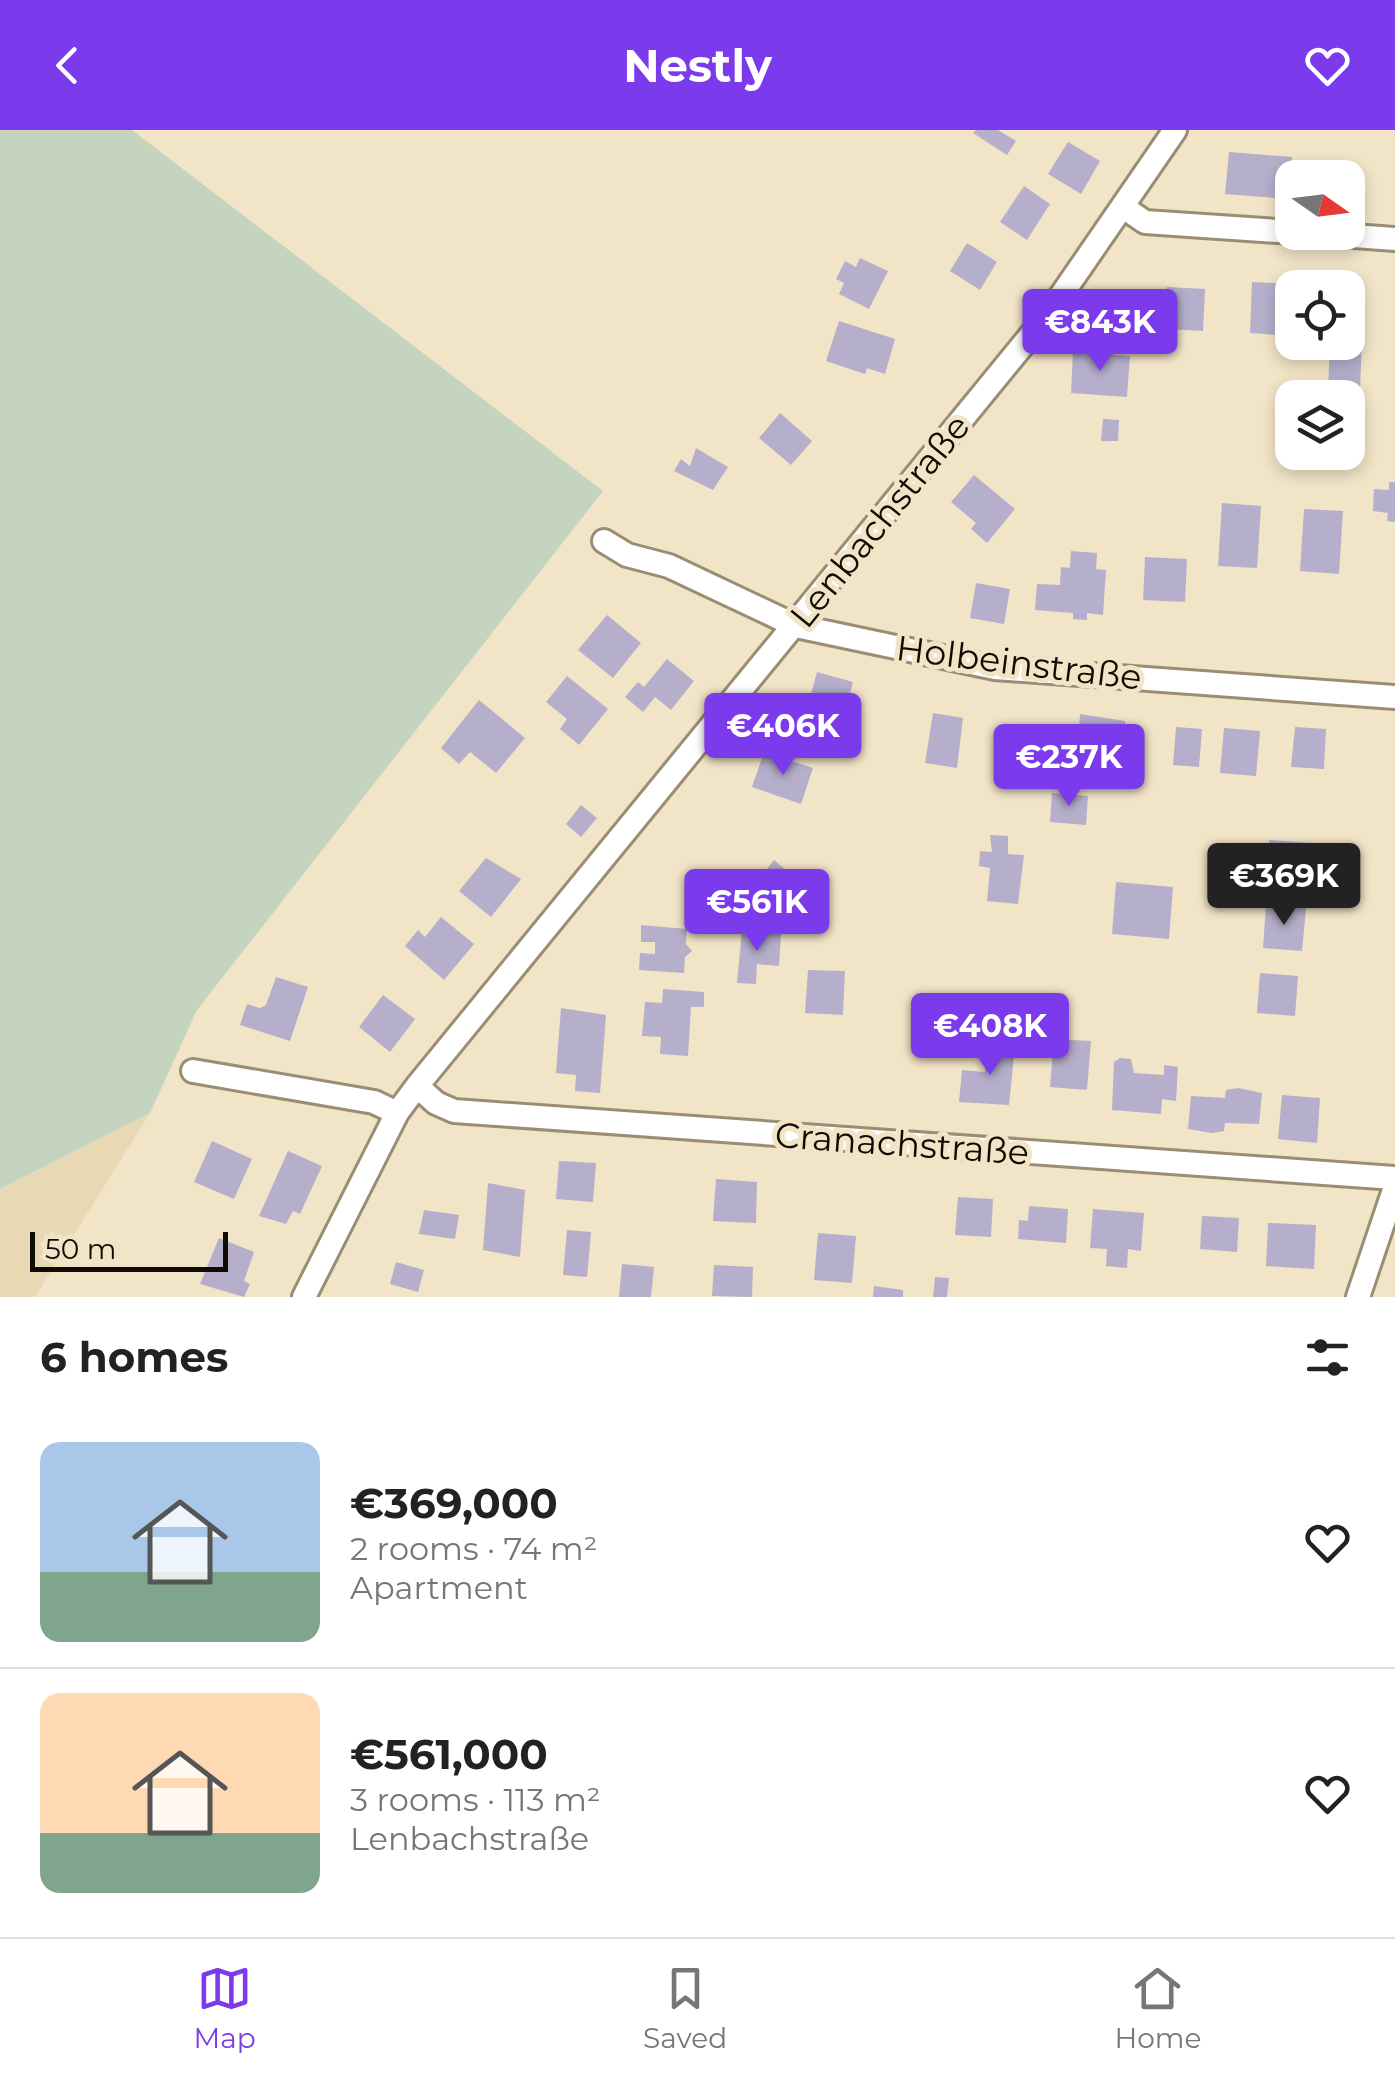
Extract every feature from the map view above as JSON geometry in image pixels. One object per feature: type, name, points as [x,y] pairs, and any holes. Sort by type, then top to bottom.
[{"type":"street","name":"Lenbachstraße","points":[[304,1297],[397,1113],[417,1086],[1049,312],[1175,130]]},
{"type":"street","points":[[1123,207],[1145,222],[1275,231]]},
{"type":"street","points":[[1365,237],[1395,239]]},
{"type":"street","name":"Holbeinstraße","points":[[604,541],[796,626],[995,668],[1395,698]]},
{"type":"street","points":[[193,1071],[374,1102],[397,1113]]},
{"type":"street","name":"Cranachstraße","points":[[417,1086],[436,1104],[454,1111],[1395,1178]]},
{"type":"street","points":[[1358,1297],[1395,1187]]},
{"type":"shaded area","points":[[150,1113],[35,1297],[0,1297],[0,1189]]},
{"type":"green space","points":[[0,130],[132,130],[603,491],[197,1010],[150,1113],[0,1189]]},
{"type":"building","points":[[998,130],[1016,141],[1007,155],[973,133]]},
{"type":"building","points":[[1068,142],[1100,161],[1081,194],[1048,174]]},
{"type":"building","points":[[1229,152],[1292,157],[1275,160],[1275,198],[1225,194]]},
{"type":"building","points":[[1024,186],[1050,204],[1027,240],[1000,222]]},
{"type":"building","points":[[967,243],[997,262],[980,290],[950,271]]},
{"type":"building","points":[[860,258],[888,271],[869,309],[839,294],[844,283],[836,279],[845,261],[856,267]]},
{"type":"building","points":[[1252,282],[1275,283],[1275,335],[1250,333]]},
{"type":"building","points":[[1167,287],[1205,289],[1203,331],[1166,329]]},
{"type":"building","points":[[839,321],[895,339],[885,374],[867,368],[865,374],[826,361]]},
{"type":"building","points":[[1073,351],[1130,356],[1127,397],[1071,393]]},
{"type":"building","points":[[1329,360],[1361,360],[1360,380],[1328,380]]},
{"type":"building","points":[[780,413],[812,441],[791,465],[759,438]]},
{"type":"building","points":[[1103,419],[1119,420],[1118,441],[1101,441]]},
{"type":"building","points":[[696,448],[728,467],[713,490],[674,471],[681,459],[690,466]]},
{"type":"building","points":[[974,475],[1015,509],[987,543],[971,529],[976,523],[951,502]]},
{"type":"building","points":[[1389,482],[1395,482],[1395,522],[1387,521],[1388,513],[1373,511],[1374,489],[1389,490]]},
{"type":"building","points":[[1222,503],[1261,506],[1257,568],[1218,566]]},
{"type":"building","points":[[1304,509],[1343,511],[1339,574],[1300,571]]},
{"type":"building","points":[[1071,551],[1097,553],[1096,569],[1106,570],[1103,615],[1087,613],[1087,620],[1073,619],[1073,613],[1035,610],[1037,584],[1060,585],[1061,567],[1070,568]]},
{"type":"building","points":[[1145,557],[1187,559],[1185,602],[1143,600]]},
{"type":"building","points":[[976,583],[1010,589],[1004,624],[970,618]]},
{"type":"building","points":[[607,615],[641,643],[613,678],[578,650]]},
{"type":"building","points":[[667,659],[694,681],[671,710],[655,697],[643,712],[625,697],[638,682],[644,687]]},
{"type":"building","points":[[817,672],[853,682],[844,716],[808,705]]},
{"type":"building","points":[[567,676],[608,709],[579,745],[560,729],[567,719],[546,702]]},
{"type":"building","points":[[479,700],[525,738],[496,773],[470,752],[459,764],[441,748]]},
{"type":"building","points":[[933,713],[963,718],[957,768],[925,763]]},
{"type":"building","points":[[1080,714],[1125,721],[1123,752],[1078,744]]},
{"type":"building","points":[[1176,727],[1202,729],[1199,767],[1173,765]]},
{"type":"building","points":[[1295,727],[1326,729],[1324,769],[1291,767]]},
{"type":"building","points":[[1224,728],[1260,731],[1256,776],[1220,773]]},
{"type":"building","points":[[764,752],[813,768],[801,804],[752,787]]},
{"type":"building","points":[[1052,793],[1088,796],[1086,825],[1050,822]]},
{"type":"building","points":[[581,805],[597,818],[581,837],[566,824]]},
{"type":"building","points":[[990,835],[1008,836],[1008,854],[1024,855],[1018,904],[987,901],[990,868],[979,866],[980,851],[992,852]]},
{"type":"building","points":[[1269,840],[1310,843],[1307,887],[1266,884]]},
{"type":"building","points":[[486,858],[521,879],[491,917],[459,891]]},
{"type":"building","points":[[774,860],[787,871],[765,900],[751,889]]},
{"type":"building","points":[[1116,882],[1173,887],[1169,939],[1112,934]]},
{"type":"building","points":[[1266,905],[1306,908],[1302,951],[1263,948]]},
{"type":"building","points":[[441,917],[474,944],[444,980],[405,946],[418,930],[425,937]]},
{"type":"building","points":[[641,925],[687,929],[686,944],[692,951],[685,957],[684,973],[639,970],[640,953],[655,954],[655,942],[641,942]]},
{"type":"building","points":[[742,931],[781,934],[779,966],[757,964],[756,984],[737,983]]},
{"type":"building","points":[[808,970],[845,971],[843,1015],[805,1013]]},
{"type":"building","points":[[1260,973],[1298,976],[1295,1016],[1257,1013]]},
{"type":"building","points":[[276,977],[308,987],[290,1041],[240,1025],[247,1004],[260,1008],[266,1005]]},
{"type":"building","points":[[663,989],[704,992],[704,1007],[691,1007],[688,1056],[660,1054],[661,1037],[642,1036],[645,1002],[662,1003]]},
{"type":"building","points":[[383,995],[415,1019],[390,1052],[359,1027]]},
{"type":"building","points":[[561,1008],[606,1015],[600,1093],[575,1091],[576,1075],[556,1073]]},
{"type":"building","points":[[927,1021],[945,1024],[943,1051],[926,1049]]},
{"type":"building","points":[[1054,1039],[1091,1041],[1087,1090],[1050,1087]]},
{"type":"building","points":[[987,1045],[1015,1046],[1009,1105],[959,1102],[962,1070],[985,1072]]},
{"type":"building","points":[[1131,1059],[1134,1073],[1164,1075],[1164,1065],[1178,1067],[1176,1101],[1162,1099],[1161,1114],[1112,1110],[1114,1062]]},
{"type":"building","points":[[1226,1090],[1262,1093],[1259,1124],[1225,1123],[1224,1131],[1212,1133],[1188,1129],[1191,1096],[1225,1098]]},
{"type":"building","points":[[1282,1095],[1320,1098],[1317,1143],[1278,1139]]},
{"type":"building","points":[[212,1141],[252,1159],[234,1199],[194,1182]]},
{"type":"building","points":[[288,1151],[322,1166],[300,1214],[293,1211],[286,1224],[259,1216]]},
{"type":"building","points":[[559,1161],[596,1163],[593,1202],[556,1199]]},
{"type":"building","points":[[716,1179],[757,1182],[756,1223],[713,1221]]},
{"type":"building","points":[[488,1183],[525,1190],[520,1257],[483,1250]]},
{"type":"building","points":[[958,1197],[993,1199],[991,1237],[955,1235]]},
{"type":"building","points":[[1029,1206],[1068,1209],[1066,1243],[1018,1239],[1019,1220],[1028,1221]]},
{"type":"building","points":[[1093,1209],[1144,1213],[1141,1251],[1128,1249],[1127,1268],[1106,1266],[1107,1249],[1090,1248]]},
{"type":"building","points":[[424,1210],[459,1215],[455,1239],[419,1234]]},
{"type":"building","points":[[1202,1216],[1239,1218],[1237,1252],[1200,1249]]},
{"type":"building","points":[[1268,1223],[1316,1225],[1314,1269],[1266,1266]]},
{"type":"building","points":[[567,1230],[591,1232],[587,1277],[563,1275]]},
{"type":"building","points":[[818,1233],[856,1236],[852,1283],[814,1280]]},
{"type":"building","points":[[219,1238],[254,1252],[244,1281],[250,1284],[244,1297],[200,1284]]},
{"type":"building","points":[[396,1262],[424,1270],[418,1292],[390,1284]]},
{"type":"building","points":[[622,1264],[654,1267],[651,1297],[619,1297]]},
{"type":"building","points":[[714,1265],[753,1267],[752,1297],[712,1296]]},
{"type":"building","points":[[935,1277],[949,1278],[947,1297],[933,1297]]},
{"type":"building","points":[[874,1286],[903,1290],[903,1297],[873,1297]]}]
